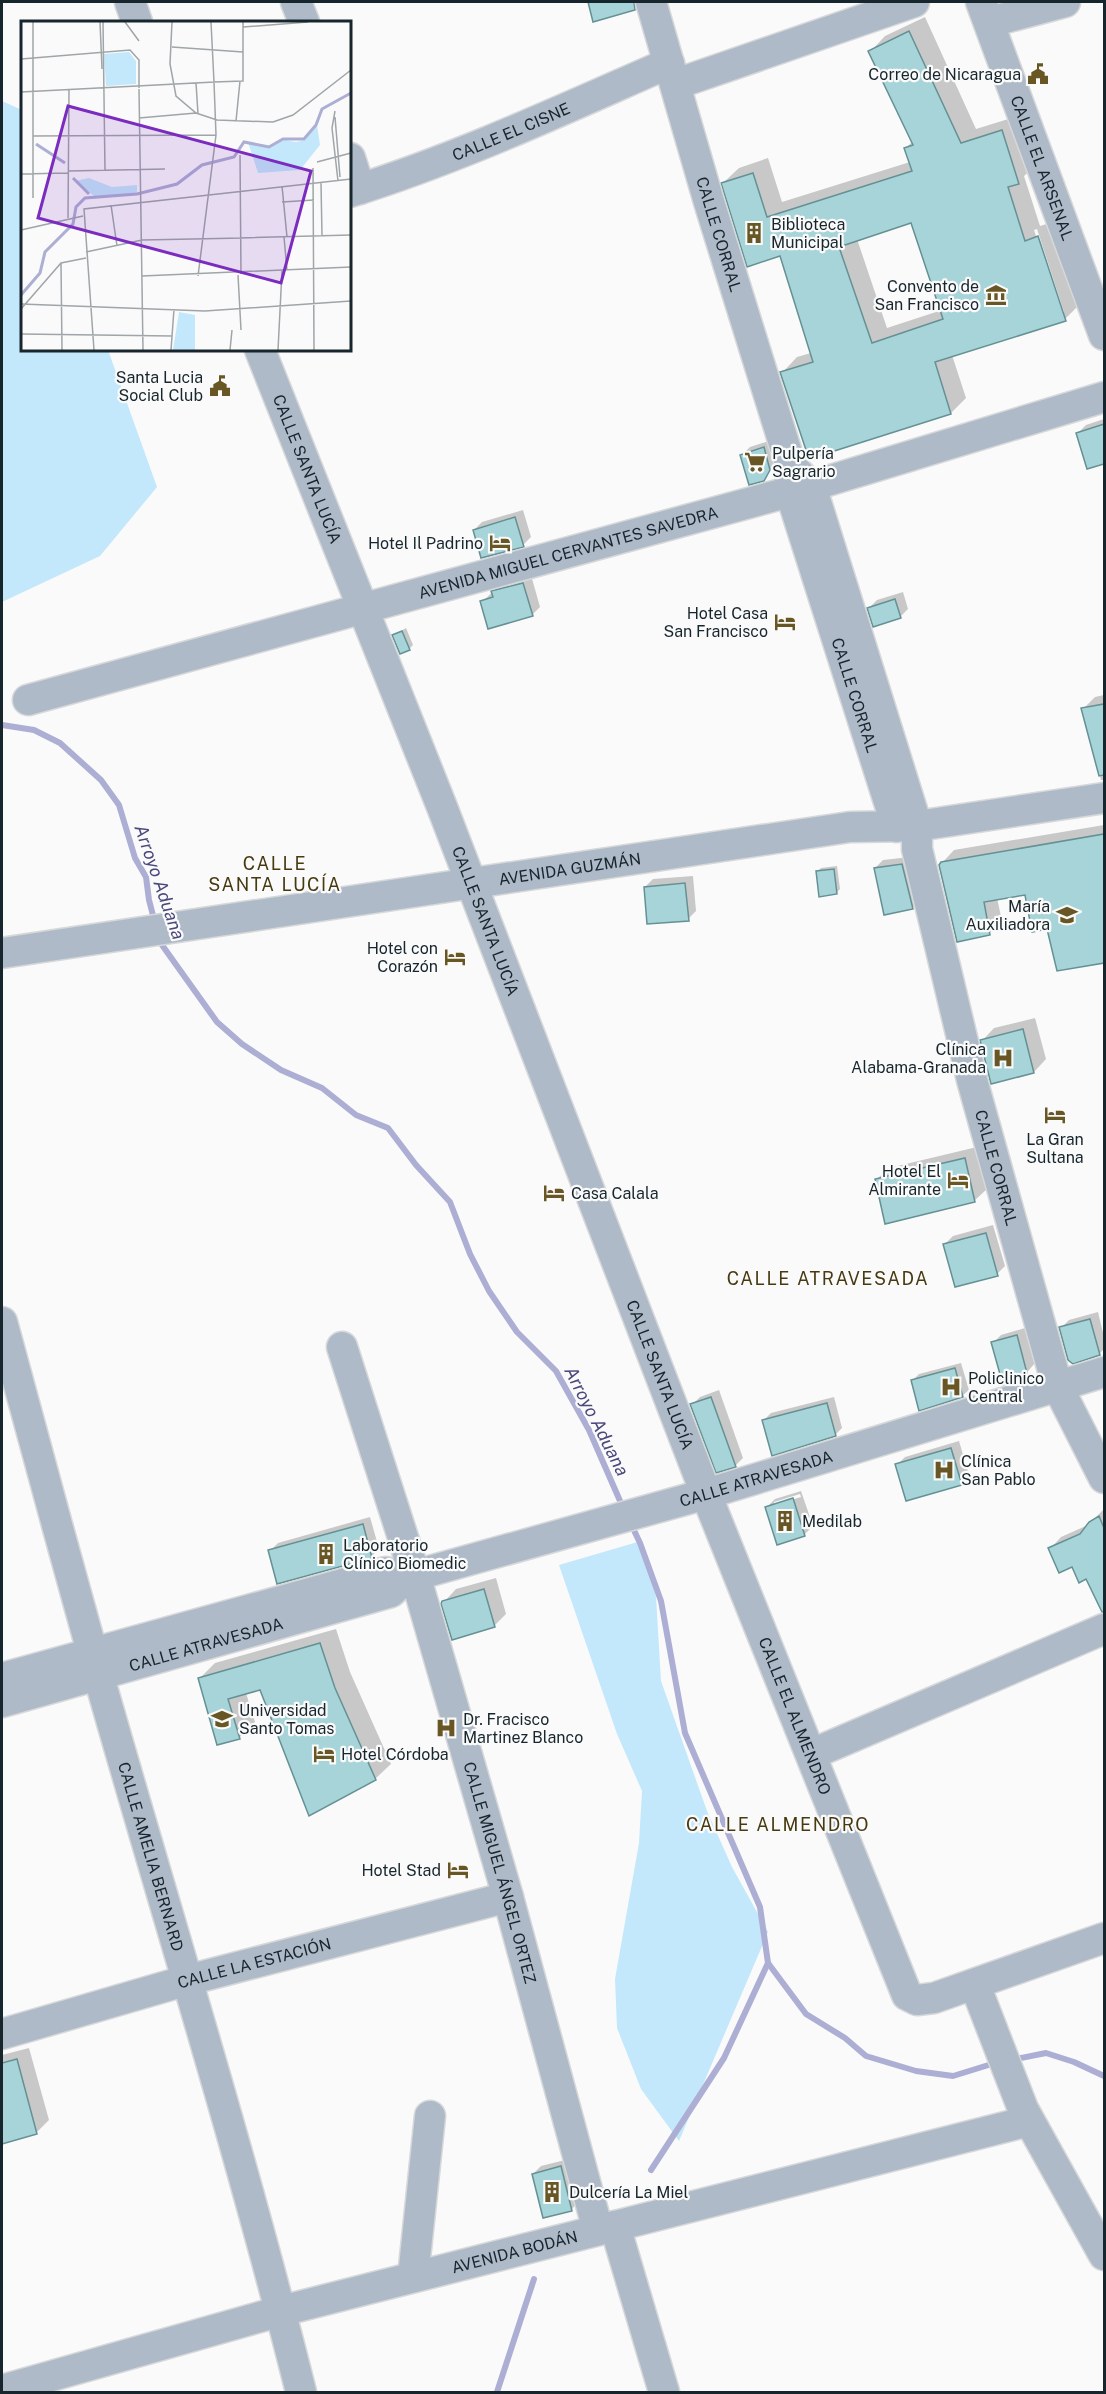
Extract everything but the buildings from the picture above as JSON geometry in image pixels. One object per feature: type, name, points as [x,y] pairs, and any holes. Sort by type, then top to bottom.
[{"type":"street","points":[[130,2],[137,21]]},
{"type":"street","points":[[296,2],[304,21]]},
{"type":"street","name":"CALLE CORRAL","points":[[651,2],[712,213],[909,833],[972,1080],[1057,1385],[1104,1478]]},
{"type":"street","name":"CALLE EL CISNE","points":[[355,191],[415,172],[673,74],[914,2]]},
{"type":"street","points":[[986,12],[1065,2]]},
{"type":"street","name":"CALLE EL ARSENAL","points":[[986,12],[1104,335]]},
{"type":"street","points":[[351,165],[355,191]]},
{"type":"street","name":"CALLE SANTA LUCÍA","points":[[260,351],[442,807],[706,1494]]},
{"type":"street","name":"AVENIDA MIGUEL CERVANTES SAVEDRA","points":[[28,700],[363,610],[797,481],[1104,397]]},
{"type":"street","name":"AVENIDA GUZMÁN","points":[[2,953],[850,827],[909,833],[1104,798]]},
{"type":"street","name":"CALLE AMELIA BERNARD","points":[[2,1322],[96,1665],[188,1980],[302,2392]]},
{"type":"street","name":"CALLE MIGUEL ÁNGEL ORTEZ","points":[[342,1347],[606,2228],[664,2392]]},
{"type":"street","name":"CALLE ATRAVESADA","points":[[2,1702],[96,1665],[256,1619],[386,1572],[410,1577],[563,1536],[1104,1372]]},
{"type":"street","name":"CALLE EL ALMENDRO","points":[[706,1494],[907,1995],[917,2000],[934,1998],[975,1984]]},
{"type":"street","points":[[812,1754],[1104,1629]]},
{"type":"street","name":"CALLE ATRAVESADA","points":[[2,1678],[96,1665]]},
{"type":"street","name":"CALLE LA ESTACIÓN","points":[[2,2034],[188,1980],[508,1897]]},
{"type":"street","points":[[1104,1938],[975,1984],[1026,2115],[1104,2255]]},
{"type":"street","name":"AVENIDA BODÁN","points":[[2,2390],[281,2311],[606,2228],[1026,2115]]},
{"type":"street","points":[[413,2277],[430,2116]]},
{"type":"shaded area","points":[[2,101],[21,110],[21,351],[108,351],[157,487],[100,556],[2,602]]},
{"type":"shaded area","points":[[641,1541],[656,1597],[661,1681],[707,1811],[732,1867],[768,1932],[679,2141],[641,2089],[617,2028],[615,1979],[639,1843],[642,1791],[617,1734],[559,1565]]},
{"type":"waterway","name":"Arroyo Aduana","points":[[2,725],[34,730],[60,743],[101,780],[119,805],[135,858],[146,877],[155,923]]},
{"type":"waterway","name":"Arroyo Aduana","points":[[160,938],[162,945],[217,1022],[242,1044],[281,1070],[322,1088],[356,1115],[388,1128],[416,1165],[450,1202],[470,1254],[489,1291],[517,1332],[556,1371],[589,1430],[624,1510]]},
{"type":"waterway","name":"Arroyo Aduana","points":[[631,1524],[661,1601],[685,1733],[760,1907],[768,1963],[806,2014],[845,2038],[866,2056],[916,2071],[953,2076],[995,2063]]},
{"type":"waterway","points":[[651,2170],[724,2058],[768,1963]]},
{"type":"waterway","name":"Arroyo Aduana","points":[[1011,2060],[1046,2053],[1074,2062],[1104,2076]]},
{"type":"waterway","points":[[497,2392],[534,2279]]},
{"type":"place","name":"Correo de Nicaragua","points":[[1038,74]]},
{"type":"place","name":"Biblioteca Municipal","points":[[754,233]]},
{"type":"place","name":"Convento de San Francisco","points":[[996,295]]},
{"type":"place","name":"Santa Lucia Social Club","points":[[220,386]]},
{"type":"place","name":"Pulpería Sagrario","points":[[755,462]]},
{"type":"place","name":"Hotel Il Padrino","points":[[500,543]]},
{"type":"place","name":"Hotel Casa San Francisco","points":[[785,622]]},
{"type":"place","name":"María Auxiliadora","points":[[1067,915]]},
{"type":"place","name":"Hotel con Corazón","points":[[455,957]]},
{"type":"place","name":"Clínica Alabama-Granada","points":[[1003,1058]]},
{"type":"place","name":"La Gran Sultana","points":[[1055,1115]]},
{"type":"place","name":"Hotel El Almirante","points":[[958,1180]]},
{"type":"place","name":"Casa Calala","points":[[554,1193]]},
{"type":"place","name":"Policlinico Central","points":[[951,1387]]},
{"type":"place","name":"Clínica San Pablo","points":[[944,1470]]},
{"type":"place","name":"Medilab","points":[[785,1521]]},
{"type":"place","name":"Laboratorio Clínico Biomedic","points":[[326,1554]]},
{"type":"place","name":"Universidad Santo Tomas","points":[[222,1719]]},
{"type":"place","name":"Dr. Fracisco Martinez Blanco","points":[[446,1728]]},
{"type":"place","name":"Hotel Córdoba","points":[[324,1754]]},
{"type":"place","name":"Hotel Stad","points":[[458,1870]]},
{"type":"place","name":"Dulcería La Miel","points":[[552,2192]]},
{"type":"district","name":"CALLE SANTA LUCÍA","points":[[275,873]]},
{"type":"district","name":"CALLE ATRAVESADA","points":[[828,1278]]},
{"type":"district","name":"CALLE ALMENDRO","points":[[778,1824]]}]
